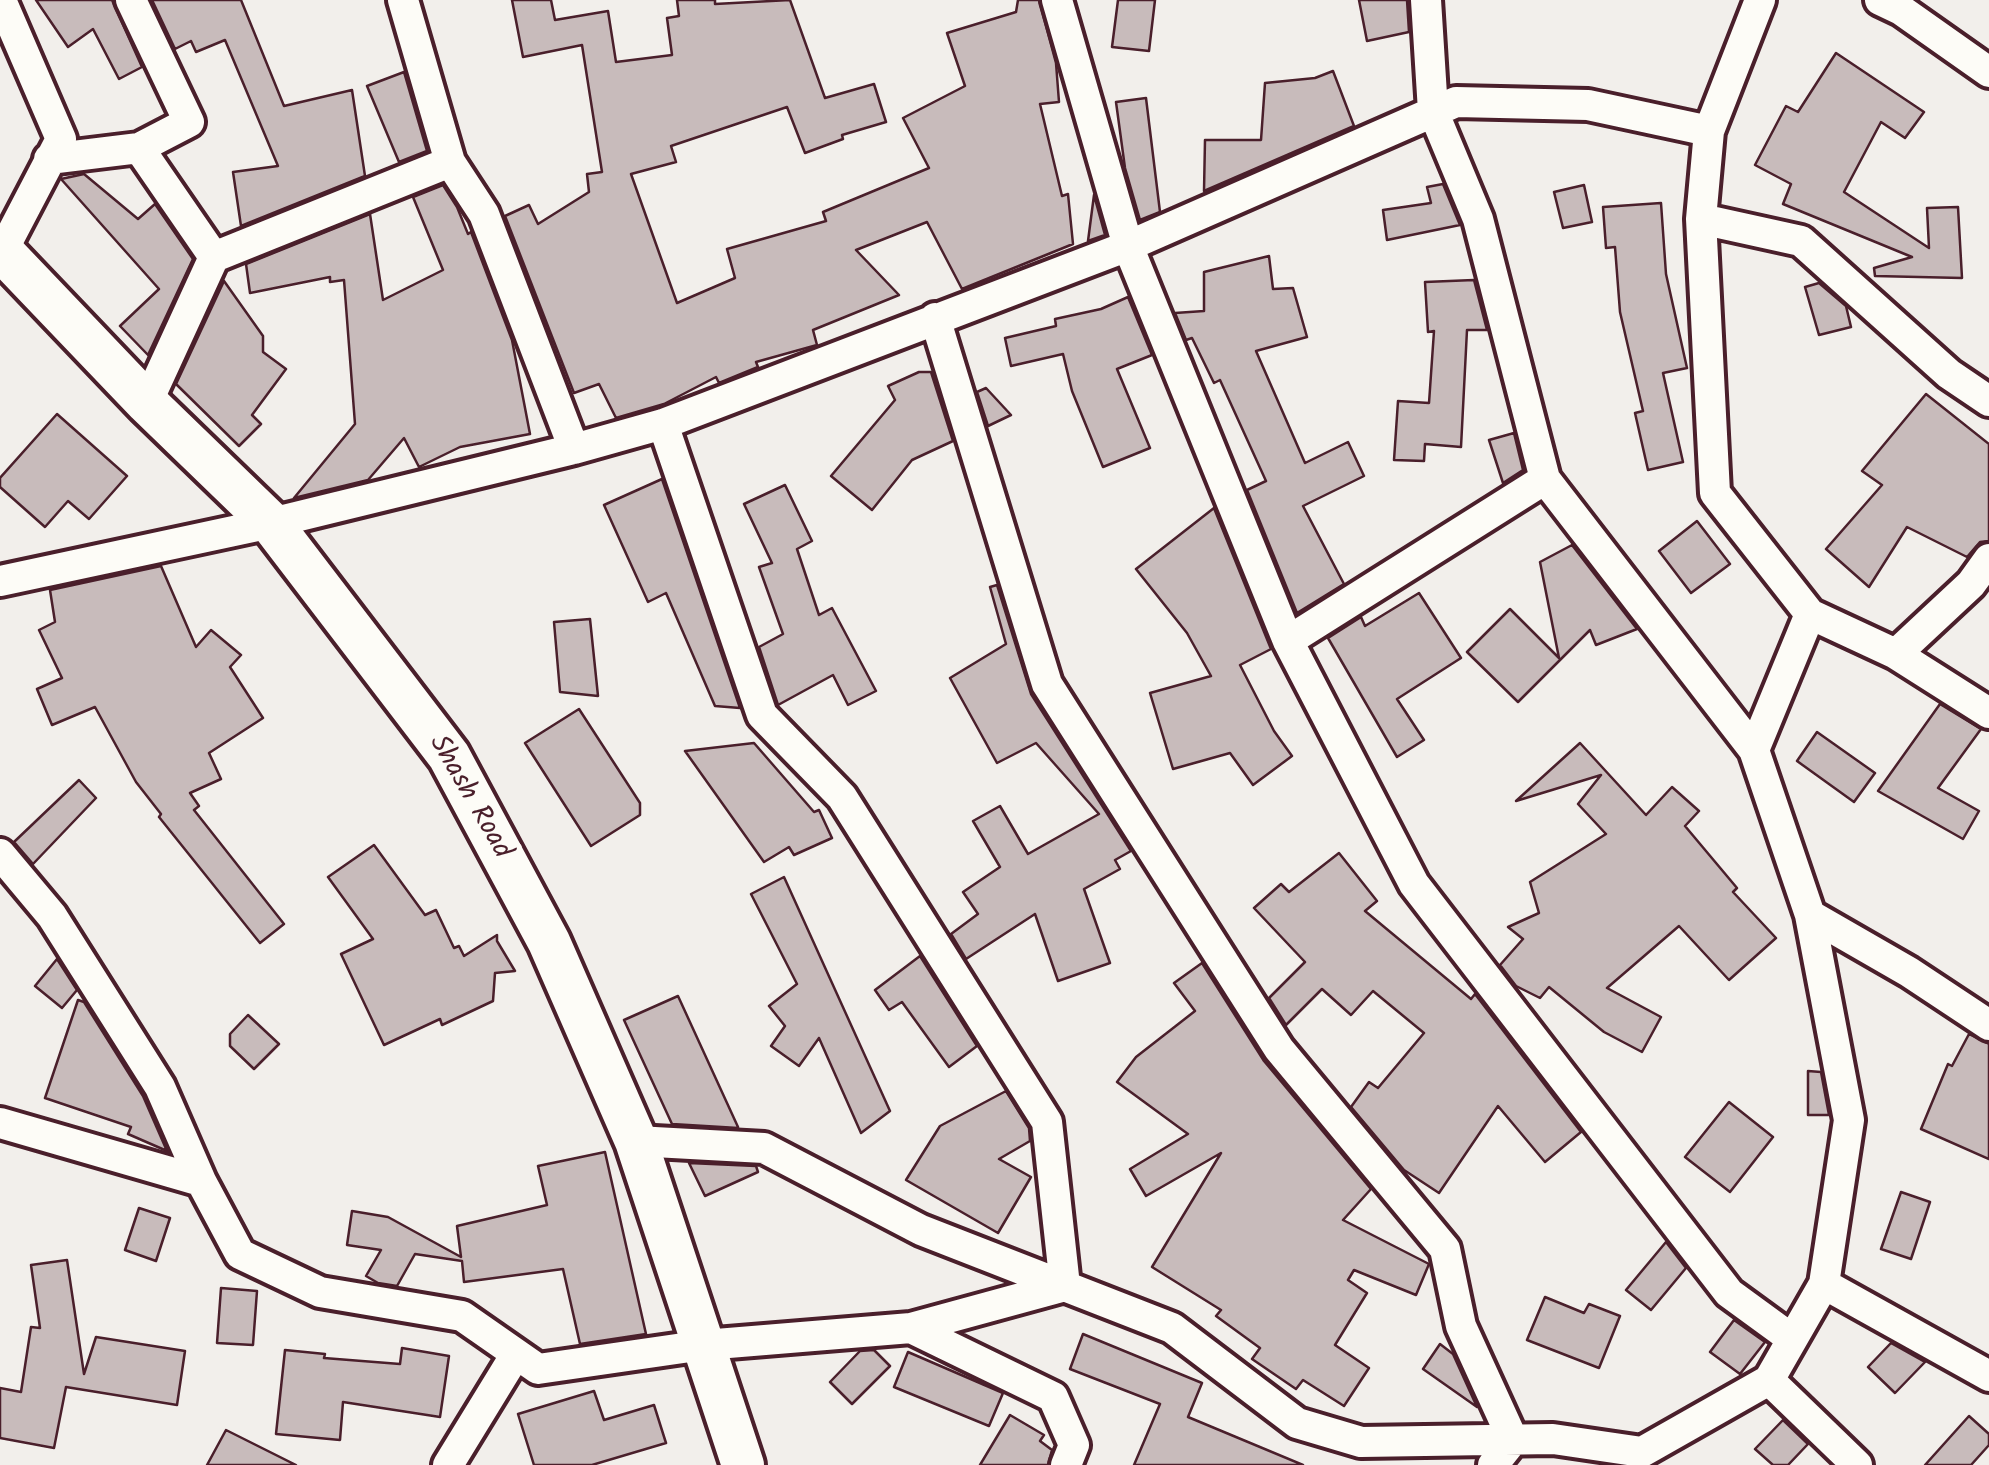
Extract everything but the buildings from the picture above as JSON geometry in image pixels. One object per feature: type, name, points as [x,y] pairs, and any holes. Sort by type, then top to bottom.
[{"type":"street","points":[[1,0],[62,139],[1,250]]},
{"type":"street","points":[[49,158],[139,148],[189,122],[131,0]]},
{"type":"street","points":[[403,0],[450,162],[484,214],[574,449]]},
{"type":"street","points":[[1057,0],[1128,246],[1288,641],[1414,884],[1729,1293],[1792,1339]]},
{"type":"street","points":[[636,1141],[764,1148],[920,1230],[1172,1328],[1297,1423],[1361,1442],[1553,1440],[1642,1452],[1769,1380],[1824,1284],[1850,1120],[1810,915],[1754,750],[1544,479],[1478,219],[1432,111],[1426,0]]},
{"type":"street","points":[[1760,0],[1710,132],[1701,220],[1715,493],[1810,614],[1896,654],[1989,713]]},
{"type":"street","points":[[1880,0],[1901,10],[1989,72]]},
{"type":"street","points":[[0,581],[271,524],[662,424],[1128,246],[1456,102],[1588,105],[1710,132]]},
{"type":"street","points":[[139,148],[214,257]]},
{"type":"street","points":[[147,403],[214,257],[450,162]]},
{"type":"street","points":[[1701,220],[1801,241],[1949,374],[1989,400]]},
{"type":"street","name":"Shash Road","points":[[1,250],[147,403],[271,524],[449,756],[549,942],[636,1141],[743,1465]]},
{"type":"street","points":[[935,318],[1048,684],[1278,1049],[1445,1250],[1461,1326],[1513,1440]]},
{"type":"street","points":[[662,424],[762,716],[842,797],[1047,1122],[1065,1286]]},
{"type":"street","points":[[1288,641],[1544,479]]},
{"type":"street","points":[[1896,654],[1970,584],[1989,559]]},
{"type":"street","points":[[1754,750],[1810,614]]},
{"type":"street","points":[[0,854],[52,916],[160,1087],[201,1181],[240,1254],[320,1292],[462,1316],[538,1370],[704,1346],[911,1328],[1065,1286]]},
{"type":"street","points":[[1810,915],[1989,1024]]},
{"type":"street","points":[[0,1124],[201,1181]]},
{"type":"street","points":[[1824,1284],[1989,1376]]},
{"type":"street","points":[[911,1328],[1053,1398],[1074,1445],[1066,1465]]},
{"type":"street","points":[[448,1465],[516,1354]]},
{"type":"street","points":[[1769,1380],[1857,1465]]},
{"type":"street","points":[[1493,1465],[1513,1440]]}]
